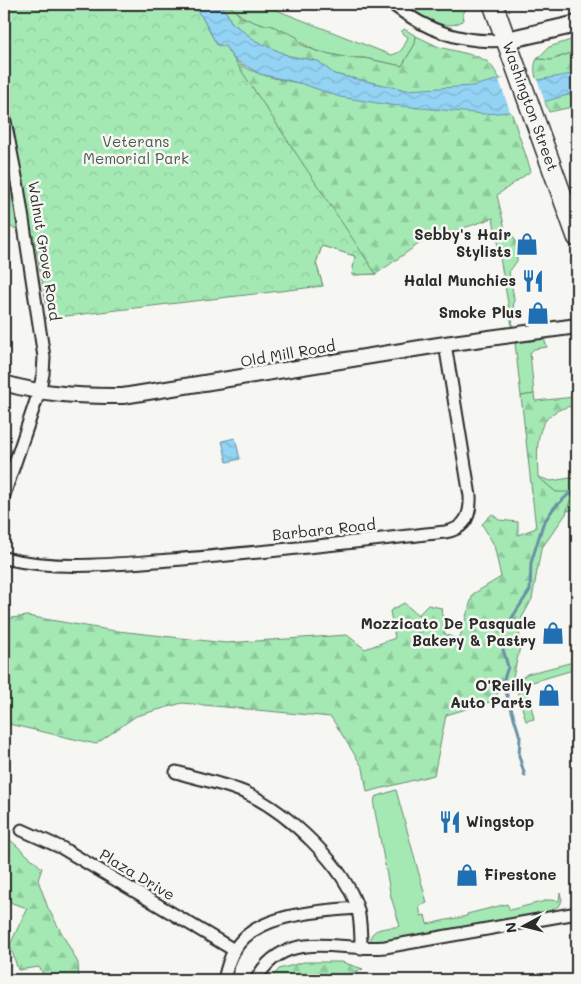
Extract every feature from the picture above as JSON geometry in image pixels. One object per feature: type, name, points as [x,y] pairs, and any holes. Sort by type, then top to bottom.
[{"type":"highway","name":"Washington Street","points":[[493,4],[577,237]]},
{"type":"main road","points":[[507,40],[577,24]]},
{"type":"street","points":[[392,4],[422,25],[452,37],[478,42],[507,40]]},
{"type":"street","name":"Walnut Grove Road","points":[[4,116],[18,187],[43,338],[43,374],[39,392],[4,495]]},
{"type":"street","name":"Old Mill Road","points":[[4,383],[39,392],[78,396],[123,396],[445,344],[577,326]]},
{"type":"street","name":"Barbara Road","points":[[4,558],[28,564],[93,566],[213,556],[457,529],[468,514],[470,496],[445,344]]},
{"type":"street","points":[[176,772],[244,793],[269,805],[292,822],[337,871],[357,908],[361,948]]},
{"type":"street","name":"Plaza Drive","points":[[22,830],[62,848],[234,950]]},
{"type":"street","points":[[224,980],[234,950],[251,934],[278,919],[311,912],[357,908]]},
{"type":"street","points":[[256,980],[267,963],[285,950],[307,946],[335,945],[361,948],[385,947],[577,913]]},
{"type":"green space","name":"Veterans Memorial Park","points":[[4,4],[191,4],[202,17],[217,45],[225,46],[376,274],[352,275],[355,256],[322,246],[316,263],[323,286],[49,318],[33,234],[4,225]]},
{"type":"green space","points":[[191,4],[233,59],[249,69],[291,82],[340,87],[406,90],[334,74],[318,61],[289,56],[256,41],[231,22],[227,13],[217,4],[228,4],[241,17],[262,25],[270,25],[297,37],[300,44],[316,51],[402,66],[415,44],[416,36],[439,47],[476,56],[488,62],[500,79],[531,171],[497,195],[505,229],[512,234],[517,244],[517,261],[509,272],[514,298],[512,326],[493,218],[420,243],[376,274],[352,275],[355,256],[322,246],[316,263],[323,286]]},
{"type":"green space","points":[[228,4],[261,4],[391,55],[400,51],[405,44],[408,37],[401,32],[404,29],[416,36],[415,44],[402,66],[316,51],[270,25],[264,25],[247,19]]},
{"type":"green space","points":[[404,4],[469,4],[463,14],[464,20],[448,25],[425,18]]},
{"type":"green space","points":[[577,38],[577,51],[551,60],[537,59],[549,47]]},
{"type":"green space","points":[[577,51],[577,106],[549,112],[536,78],[535,64],[537,59],[551,60]]},
{"type":"green space","points":[[544,339],[547,347],[534,349],[530,353],[534,394],[521,396],[515,343]]},
{"type":"green space","points":[[534,394],[535,401],[575,397],[577,405],[563,408],[552,414],[545,421],[538,440],[537,452],[538,477],[556,492],[569,492],[572,494],[566,514],[541,549],[532,599],[519,623],[520,647],[513,677],[490,702],[446,715],[434,775],[367,792],[363,768],[331,717],[182,703],[136,716],[96,744],[4,723],[4,619],[27,616],[109,630],[226,643],[347,635],[365,649],[395,638],[390,611],[404,603],[418,615],[428,605],[441,608],[445,634],[459,640],[473,594],[501,577],[494,545],[482,524],[492,514],[499,520],[518,522],[518,535],[536,528],[521,396]]},
{"type":"green space","points":[[538,477],[551,481],[577,477],[577,485],[574,486],[576,509],[567,511],[572,494],[556,492]]},
{"type":"green space","points":[[577,661],[577,666],[573,670],[526,684],[534,719],[526,721],[517,691],[519,680],[527,674]]},
{"type":"green space","points":[[396,790],[427,903],[419,906],[421,916],[425,915],[427,924],[467,916],[467,914],[507,904],[510,910],[549,900],[559,901],[560,893],[562,900],[560,905],[551,911],[375,943],[370,941],[371,936],[377,930],[400,926],[391,897],[374,806],[375,797]]},
{"type":"green space","points":[[4,829],[9,839],[42,868],[38,880],[48,908],[78,963],[79,980],[42,980],[44,975],[39,967],[18,970],[10,945],[27,908],[12,903],[4,896]]},
{"type":"green space","points":[[304,962],[342,962],[363,969],[330,980],[270,980],[279,969]]},
{"type":"water","points":[[191,4],[217,4],[227,13],[231,22],[256,41],[289,56],[318,61],[334,74],[406,90],[473,86],[500,79],[538,80],[577,73],[577,92],[510,112],[485,114],[390,105],[340,97],[303,84],[260,74],[234,59],[225,46],[217,45],[202,17]]},
{"type":"water","points":[[235,438],[240,459],[227,462],[222,441]]},
{"type":"pier","points":[[508,77],[537,78],[545,103],[511,114],[499,80]]},
{"type":"waterway","points":[[525,776],[519,756],[520,737],[503,682],[508,667],[503,649],[504,630],[530,590],[531,563],[543,524],[553,509],[571,492]]},
{"type":"place","name":"Sebby's Hair Stylists","points":[[527,244]]},
{"type":"place","name":"Halal Munchies","points":[[533,281]]},
{"type":"place","name":"Smoke Plus","points":[[538,313]]},
{"type":"place","name":"Mozzicato De Pasquale Bakery & Pastry","points":[[553,633]]},
{"type":"place","name":"O'Reilly Auto Parts","points":[[549,695]]},
{"type":"place","name":"Wingstop","points":[[450,822]]},
{"type":"place","name":"Firestone","points":[[467,875]]}]
